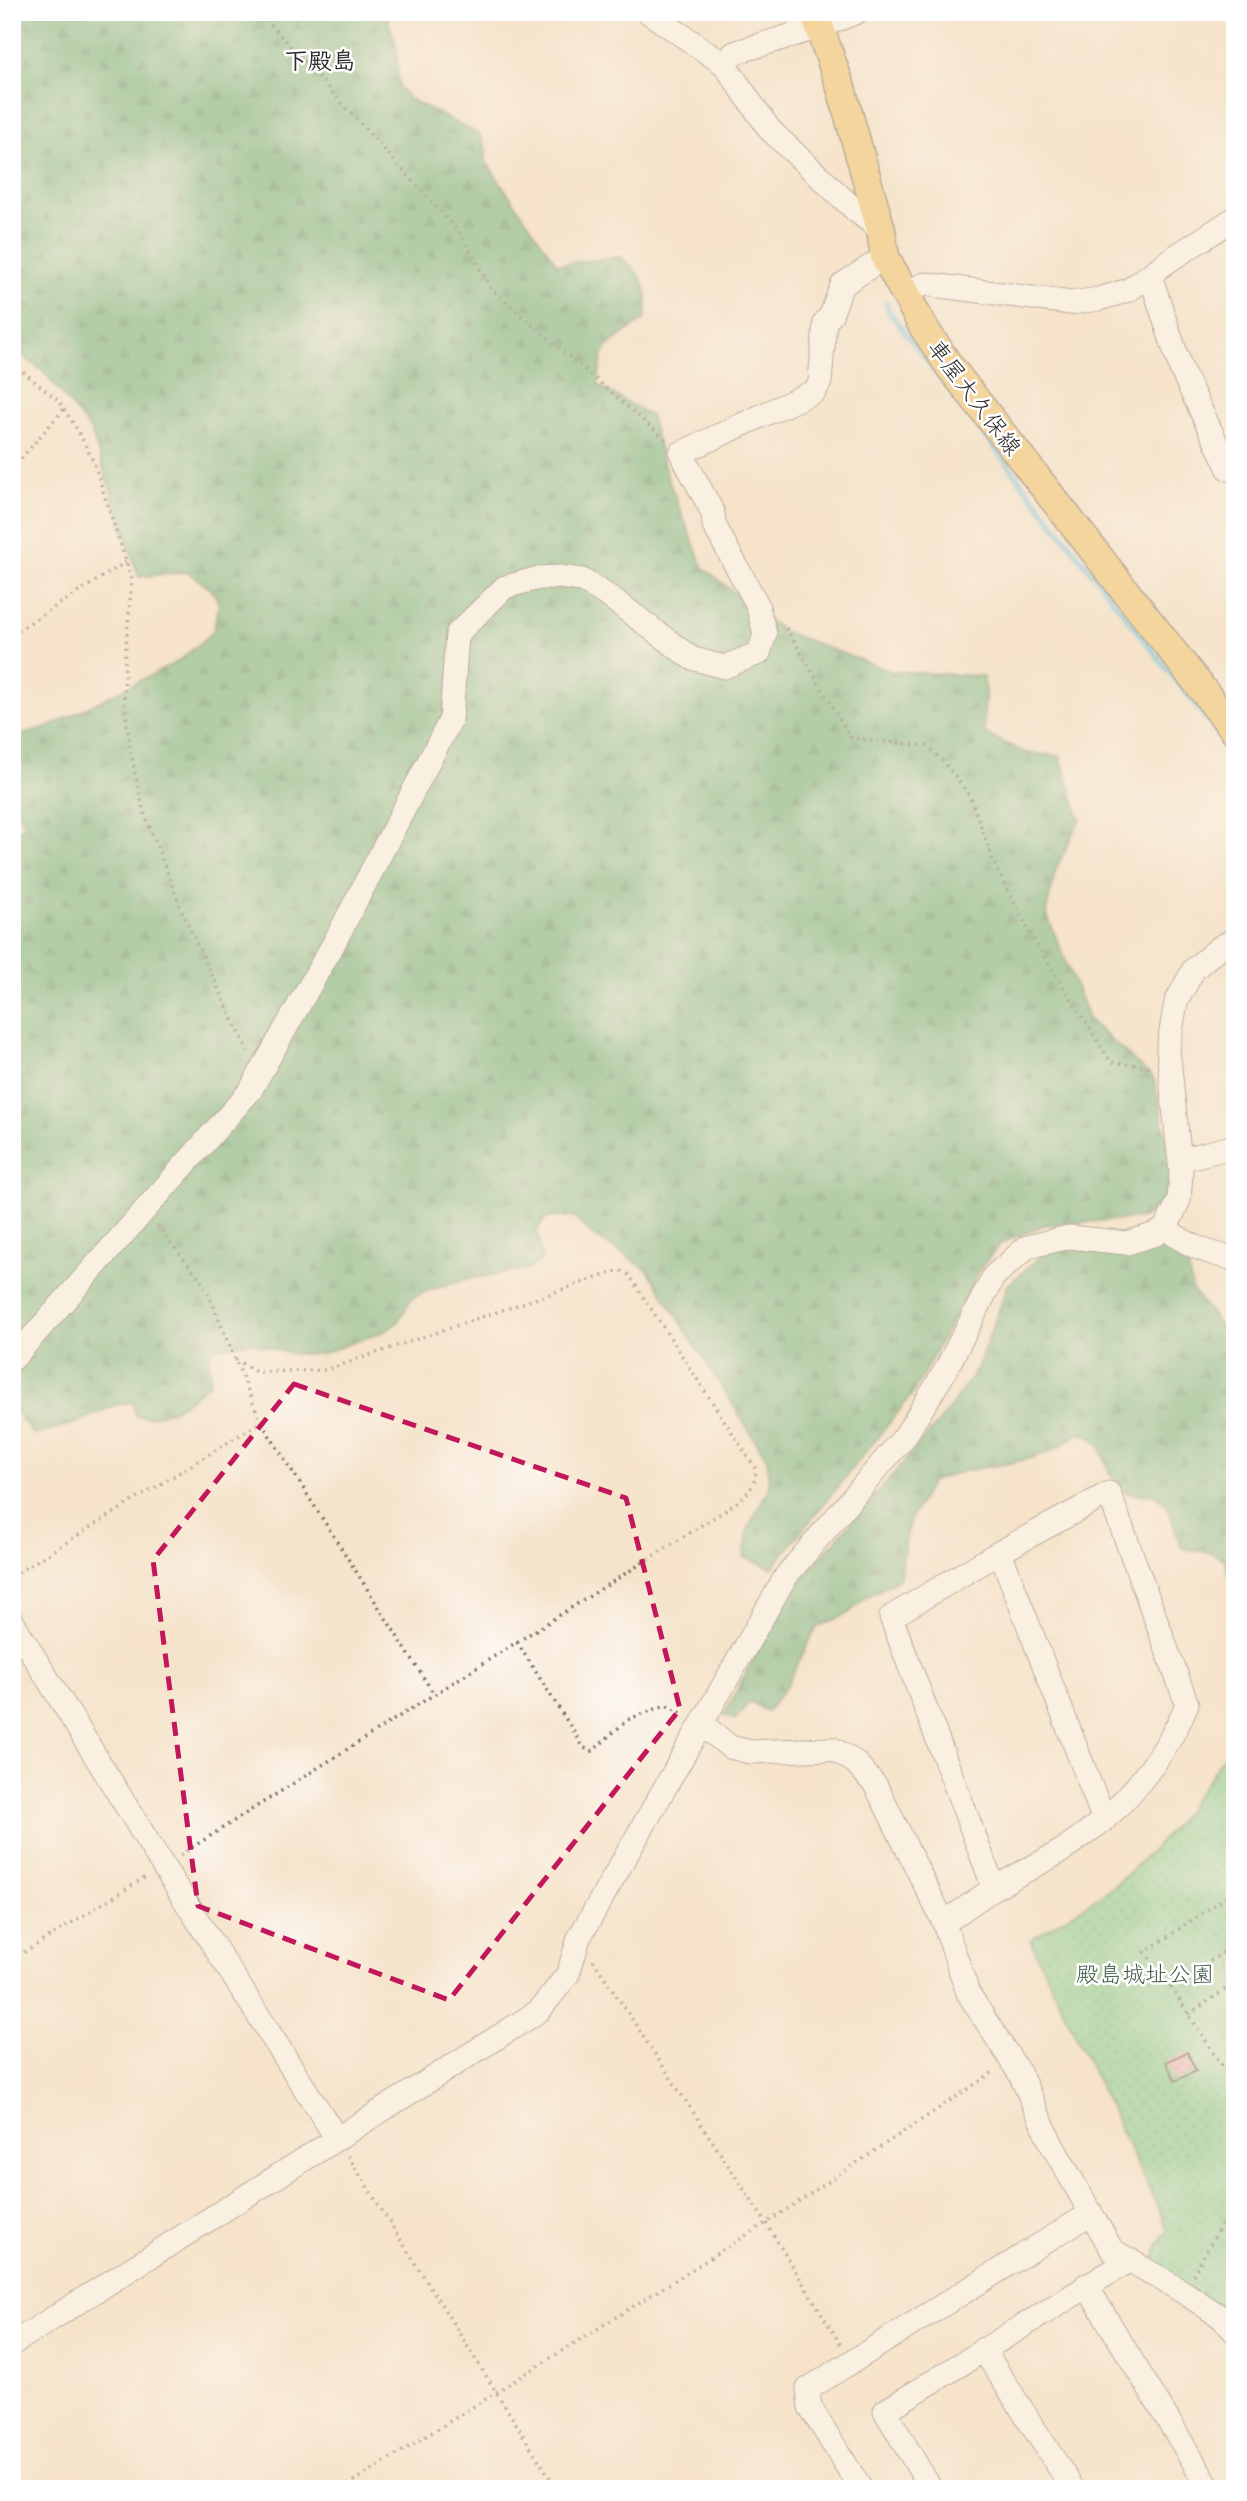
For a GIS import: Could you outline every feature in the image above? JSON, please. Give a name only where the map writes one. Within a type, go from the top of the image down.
[{"type":"main road","name":"車屋大久保線","points":[[817,20],[841,88],[883,243],[924,328],[950,367],[1235,731]]},
{"type":"street","points":[[12,1360],[250,1091],[334,943],[451,719],[457,634],[505,587],[539,578],[582,580],[611,598],[691,659],[724,667],[759,653],[765,634],[757,604],[714,525],[713,513],[681,453],[815,391],[820,382],[825,321],[831,315],[842,285],[883,243],[855,210],[770,130],[724,64],[648,12]]},
{"type":"street","points":[[724,64],[734,53],[817,20],[857,12]]},
{"type":"street","points":[[905,292],[925,284],[1071,303],[1099,299],[1129,290],[1235,218]]},
{"type":"street","points":[[1150,275],[1181,369],[1229,469],[1234,470]]},
{"type":"street","points":[[12,2344],[539,2011],[568,1974],[579,1938],[786,1576],[905,1436],[944,1373],[994,1276],[1027,1247],[1069,1237],[1127,1242],[1156,1234],[1166,1228],[1179,1200],[1180,1160],[1168,1049],[1176,1002],[1194,969],[1219,948],[1235,939]]},
{"type":"street","points":[[1180,1160],[1235,1146]]},
{"type":"street","points":[[1166,1228],[1179,1240],[1211,1254],[1235,1259]]},
{"type":"street","points":[[944,1923],[994,1888],[1060,1852],[1124,1802],[1176,1731],[1187,1704],[1109,1493],[1000,1552],[891,1617],[994,1888]]},
{"type":"street","points":[[1000,1552],[1104,1820]]},
{"type":"street","points":[[12,1621],[163,1866],[337,2139]]},
{"type":"street","points":[[702,1724],[730,1747],[750,1752],[832,1749],[855,1762],[876,1786],[944,1923],[968,1993],[1020,2074],[1052,2146],[1112,2250],[1185,2293],[1221,2317],[1235,2332]]},
{"type":"street","points":[[861,2489],[810,2407],[808,2389],[1091,2213]]},
{"type":"street","points":[[931,2489],[885,2411],[1129,2260]]},
{"type":"street","points":[[1087,2285],[1210,2489]]},
{"type":"street","points":[[984,2349],[1073,2489]]},
{"type":"path","points":[[265,12],[271,24],[461,234],[491,289],[681,453]]},
{"type":"path","points":[[12,363],[59,401],[94,463],[132,580],[124,701],[131,754],[143,809],[183,914],[260,1075]]},
{"type":"path","points":[[12,469],[64,409]]},
{"type":"path","points":[[12,634],[126,562]]},
{"type":"path","points":[[781,619],[851,738],[927,746],[944,762],[970,796],[996,868],[1035,942],[1111,1062],[1170,1070]]},
{"type":"path","points":[[144,1211],[198,1276],[209,1295],[261,1422],[434,1694]]},
{"type":"path","points":[[12,1960],[729,1508],[748,1493],[756,1482],[756,1469],[629,1275],[620,1270],[326,1370],[256,1371],[235,1359]]},
{"type":"path","points":[[12,1576],[261,1422]]},
{"type":"path","points":[[517,1642],[584,1748],[593,1751],[627,1720],[666,1705],[702,1724]]},
{"type":"path","points":[[1235,1891],[1145,1952],[1235,2086]]},
{"type":"path","points":[[1228,1896],[1235,1915]]},
{"type":"path","points":[[579,1938],[766,2223],[852,2362]]},
{"type":"path","points":[[1171,1987],[1235,1945]]},
{"type":"path","points":[[1189,2014],[1235,1983]]},
{"type":"path","points":[[342,2489],[766,2223],[990,2073],[1012,2064]]},
{"type":"path","points":[[337,2139],[557,2489]]},
{"type":"path","points":[[1185,2293],[1200,2260],[1235,2200]]},
{"type":"highlighted area","points":[[294,1384],[626,1498],[680,1709],[449,2000],[198,1906],[153,1560]]},
{"type":"green space","points":[[12,12],[385,12],[396,43],[399,87],[409,99],[480,135],[486,149],[486,162],[557,264],[620,257],[639,276],[646,292],[645,319],[610,344],[602,356],[598,385],[650,416],[669,482],[703,567],[782,631],[890,671],[983,676],[985,734],[1026,753],[1060,756],[1080,819],[1056,869],[1046,912],[1089,1020],[1154,1079],[1173,1169],[1164,1199],[1143,1218],[1044,1225],[1001,1243],[982,1266],[911,1396],[772,1568],[744,1557],[749,1527],[769,1487],[767,1459],[648,1270],[593,1235],[573,1216],[545,1218],[537,1231],[542,1260],[529,1269],[466,1279],[424,1292],[412,1298],[397,1323],[385,1331],[321,1354],[291,1354],[251,1342],[210,1349],[210,1382],[186,1402],[167,1412],[146,1417],[136,1416],[132,1402],[116,1405],[76,1423],[34,1435],[12,1407],[12,833],[25,825],[12,801],[12,737],[47,728],[179,661],[213,632],[219,603],[212,590],[188,572],[139,577],[91,431],[44,372],[12,348]]},
{"type":"green space","points":[[1164,1244],[1180,1251],[1189,1270],[1192,1290],[1235,1344],[1235,1599],[1225,1559],[1212,1553],[1182,1548],[1167,1506],[1156,1495],[1127,1493],[1109,1472],[1100,1446],[1091,1436],[1078,1433],[1043,1454],[1016,1462],[964,1471],[932,1481],[909,1522],[899,1579],[865,1598],[849,1613],[817,1627],[786,1686],[767,1712],[750,1701],[735,1720],[724,1715],[786,1597],[945,1415],[977,1369],[1008,1285],[1042,1255],[1065,1246],[1135,1251]]},
{"type":"green space","name":"殿島城址公園","points":[[1235,1738],[1235,2325],[1153,2265],[1158,2245],[1168,2229],[1030,1940],[1096,1899],[1151,1852],[1182,1816]]},
{"type":"building","points":[[1187,2052],[1196,2071],[1175,2081],[1166,2062]]},
{"type":"waterway","points":[[858,225],[872,255]]},
{"type":"waterway","points":[[886,302],[889,312],[1235,756]]},
{"type":"district","name":"下殿島","points":[[320,60]]}]
